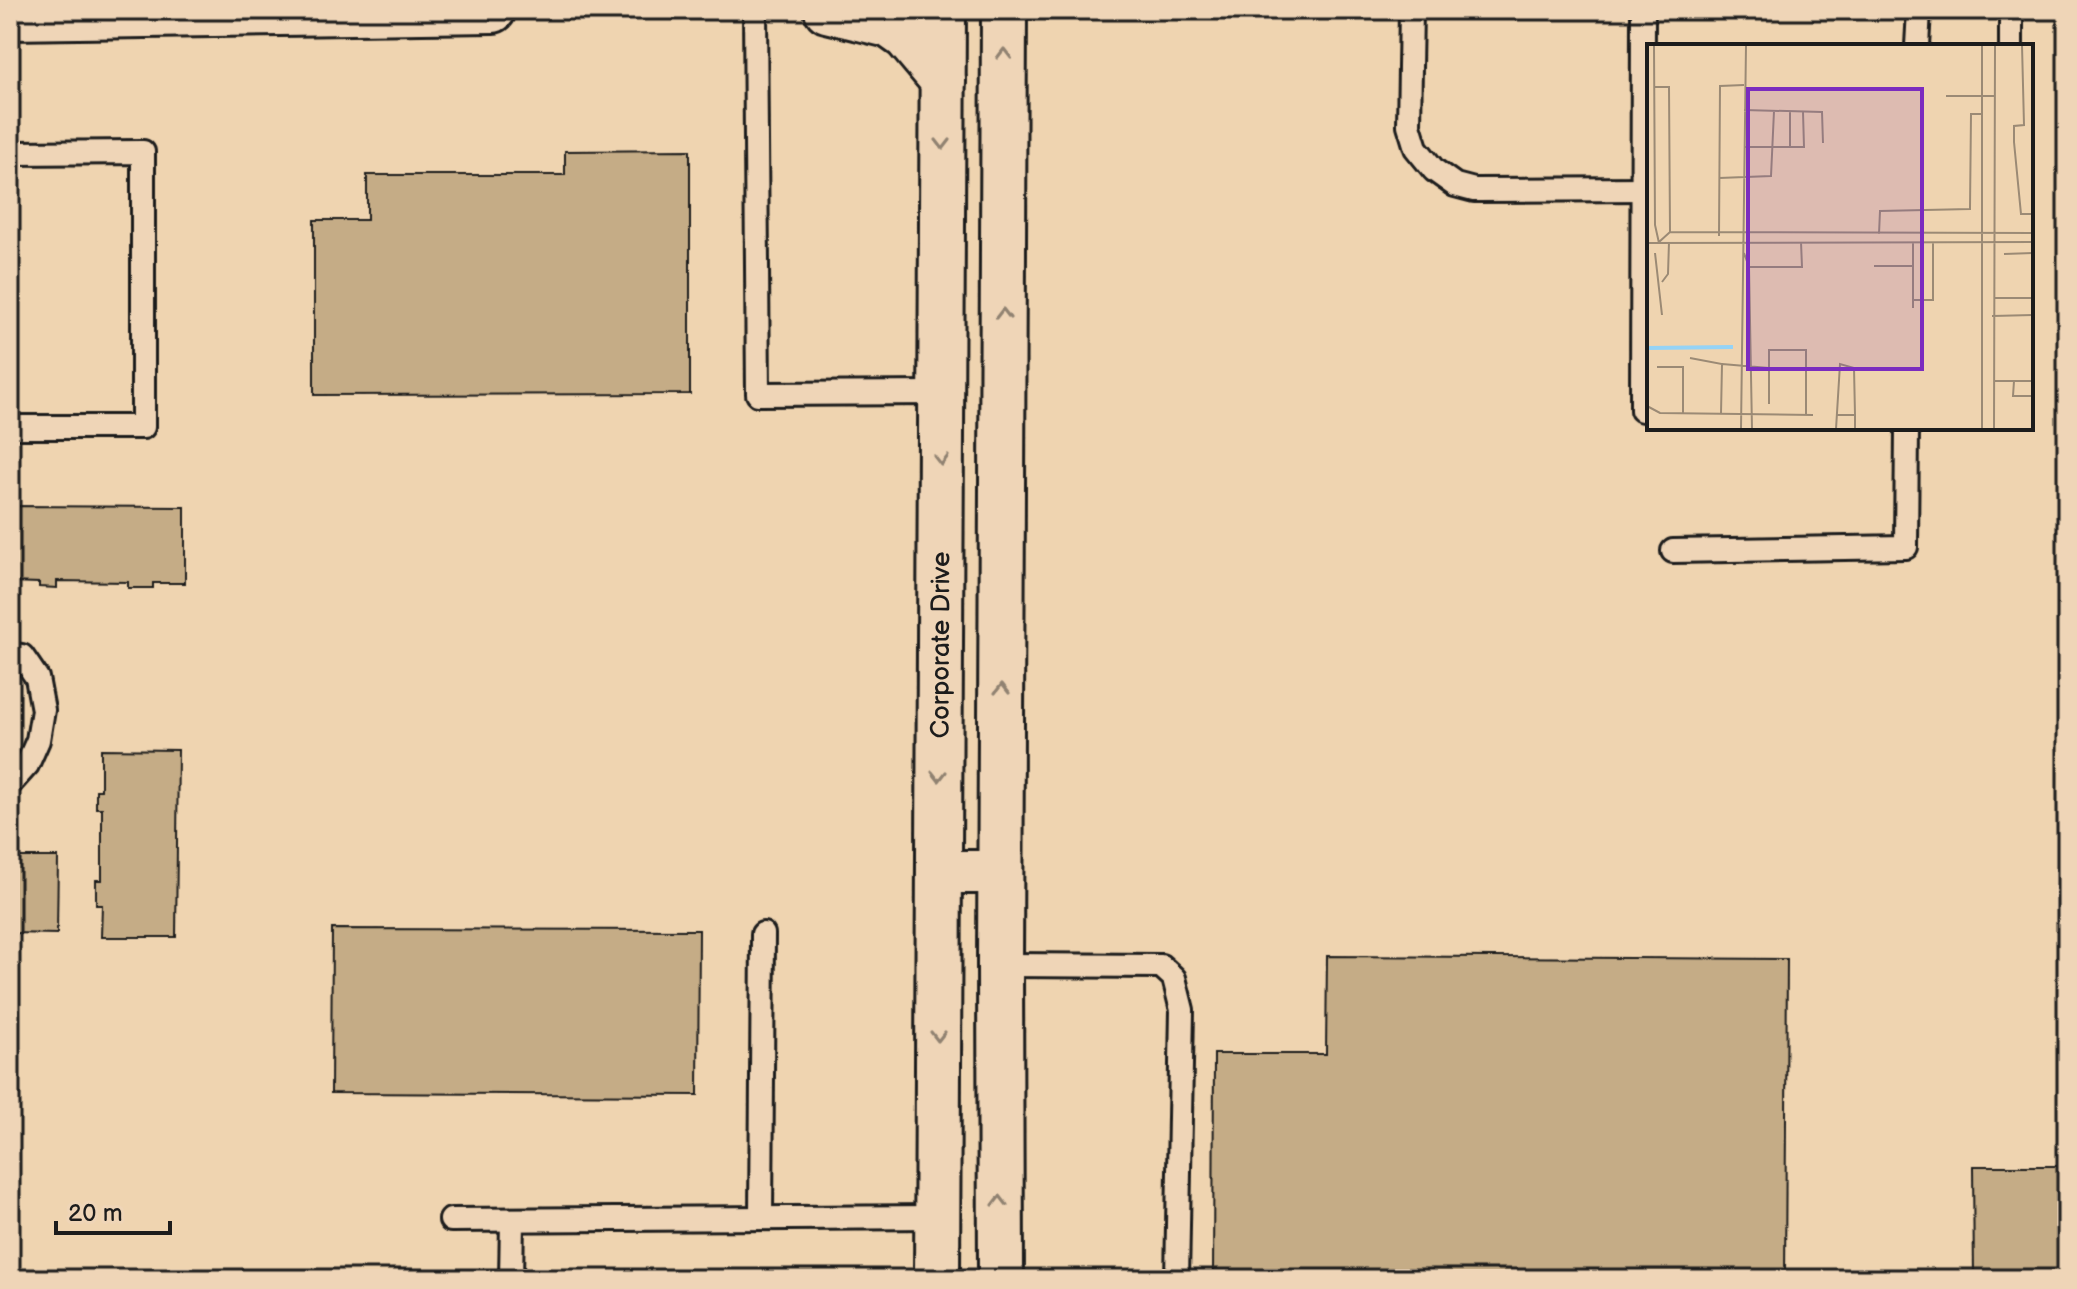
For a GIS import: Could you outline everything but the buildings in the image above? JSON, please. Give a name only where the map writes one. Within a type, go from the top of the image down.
[{"type":"street","points":[[10,17],[493,10]]},
{"type":"street","points":[[827,10],[889,25],[906,37],[943,81]]},
{"type":"street","name":"Corporate Drive","points":[[937,1279],[943,10]]},
{"type":"street","points":[[1001,1279],[1004,10]]},
{"type":"street","points":[[938,872],[1001,872]]},
{"type":"lane","points":[[755,10],[758,394],[941,393]]},
{"type":"lane","points":[[1411,10],[1409,125],[1416,148],[1434,170],[1455,185],[1474,190],[1646,189]]},
{"type":"lane","points":[[1643,10],[1646,309],[1642,410],[1647,410]]},
{"type":"lane","points":[[1917,44],[1919,10]]},
{"type":"lane","points":[[2011,10],[2011,44]]},
{"type":"lane","points":[[10,153],[143,152],[143,427],[10,427]]},
{"type":"lane","points":[[1673,551],[1906,547],[1907,430]]},
{"type":"lane","points":[[10,654],[22,656],[37,678],[43,710],[38,740],[27,765],[10,784]]},
{"type":"lane","points":[[761,1218],[763,934]]},
{"type":"lane","points":[[1000,965],[1161,966],[1174,978],[1182,1010],[1177,1279]]},
{"type":"lane","points":[[451,1220],[937,1217]]},
{"type":"lane","points":[[511,1279],[512,1220]]}]
